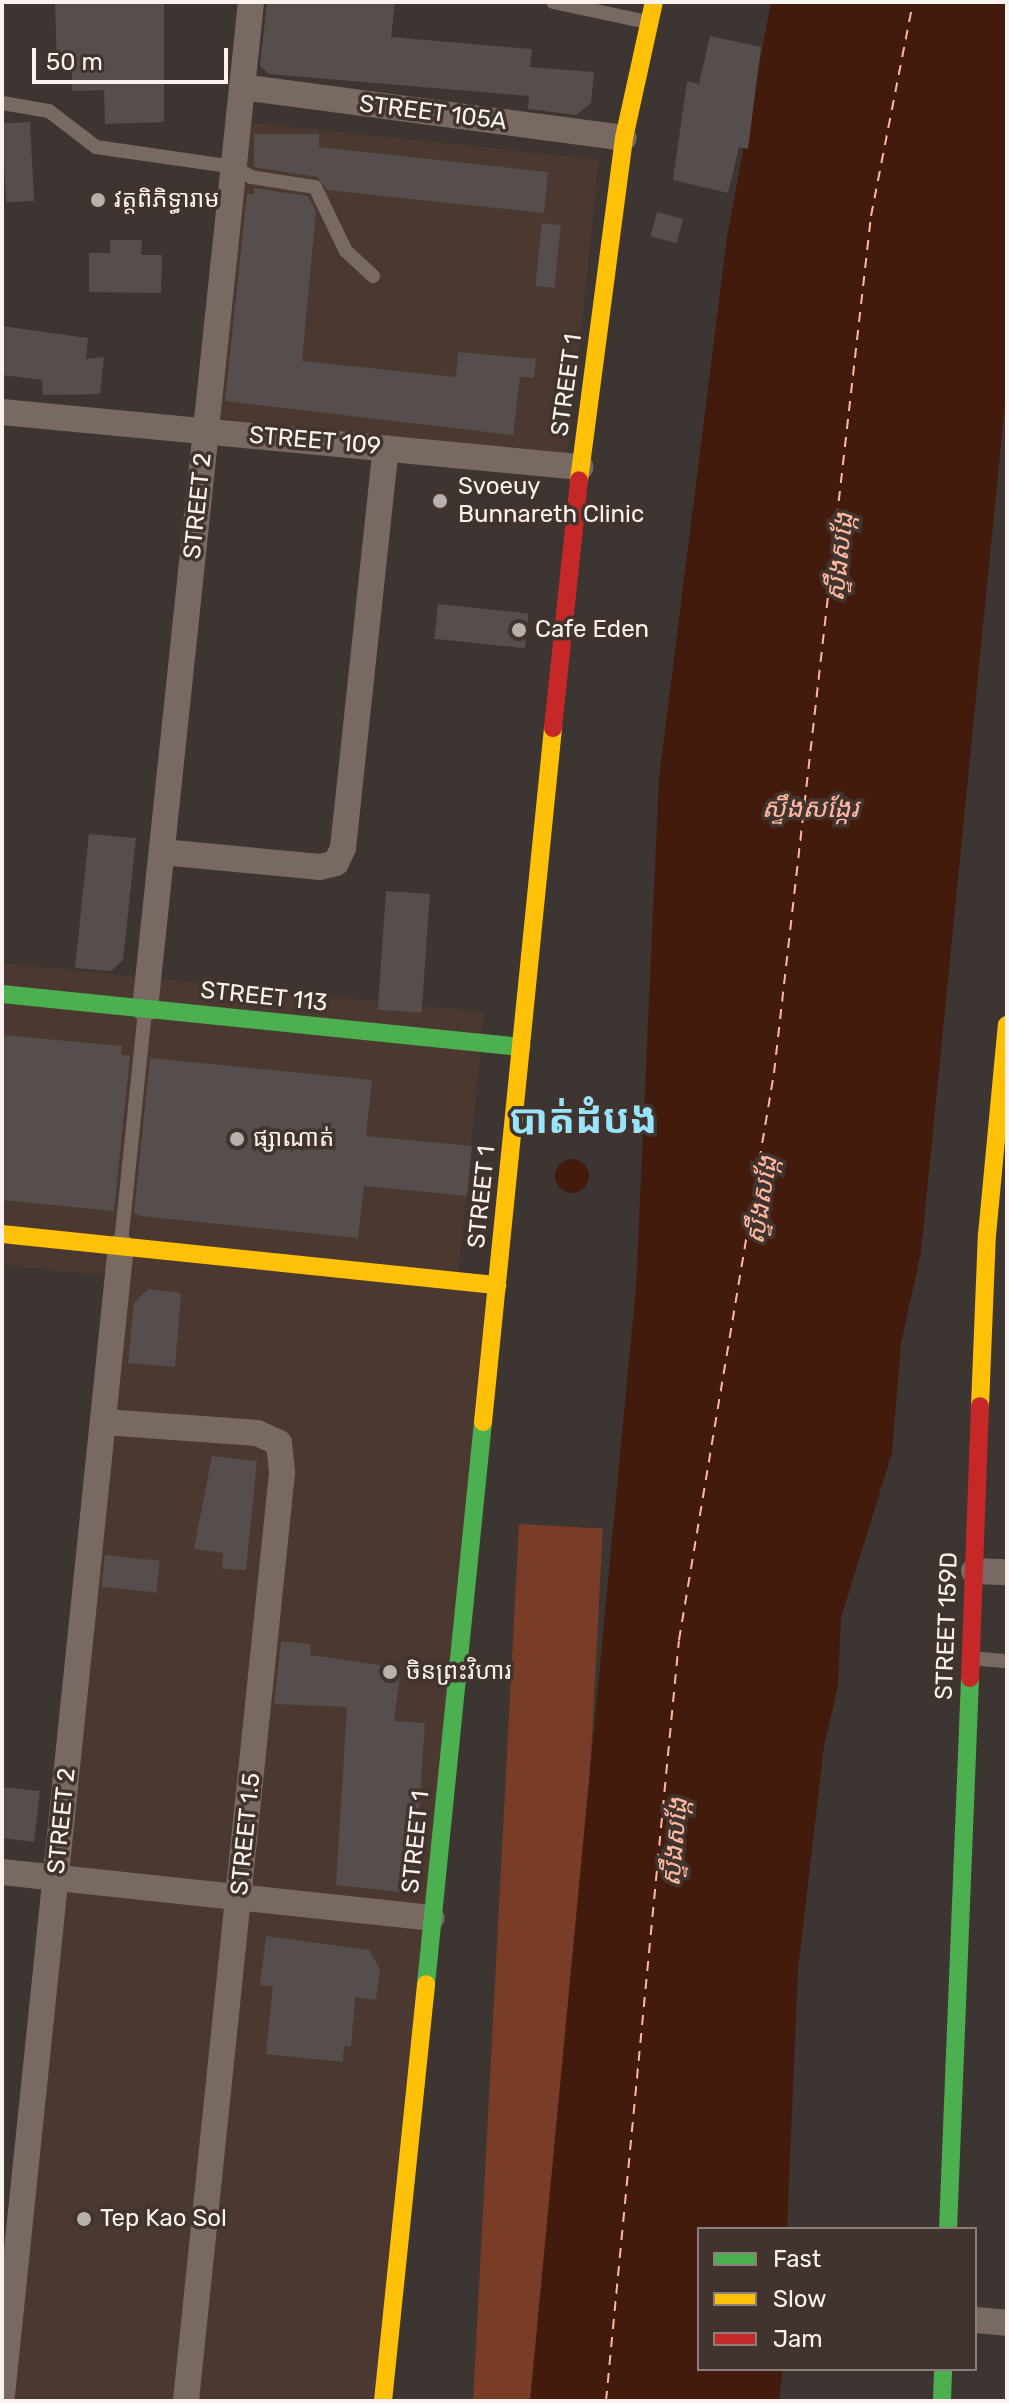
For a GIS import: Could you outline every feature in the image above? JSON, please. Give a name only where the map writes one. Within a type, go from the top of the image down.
[{"type":"street","name":"STREET 2","points":[[145,1009],[251,2]]},
{"type":"street","name":"STREET 1","points":[[383,2401],[580,467],[624,138],[654,2]]},
{"type":"street","name":"STREET 105A","points":[[242,87],[624,138]]},
{"type":"street","name":"STREET 109","points":[[2,412],[580,467]]},
{"type":"street","points":[[162,852],[320,867],[336,863],[343,848],[386,448]]},
{"type":"street","name":"STREET 113","points":[[2,994],[521,1047]]},
{"type":"street","name":"STREET 159D","points":[[948,2227],[974,1571],[997,1236],[1007,1025]]},
{"type":"street","points":[[2,1234],[497,1285]]},
{"type":"street","name":"STREET 2","points":[[2,2395],[121,1246]]},
{"type":"street","name":"STREET 1.5","points":[[104,1422],[257,1433],[279,1443],[282,1473],[186,2401]]},
{"type":"street","points":[[974,1571],[1007,1572]]},
{"type":"street","points":[[2,1872],[432,1918]]},
{"type":"street","points":[[977,2320],[1007,2323]]},
{"type":"street","points":[[942,2401],[943,2371]]},
{"type":"lane","points":[[553,2],[649,23]]},
{"type":"lane","points":[[2,103],[26,102],[49,111],[96,147],[234,167],[251,177],[315,187],[346,251],[373,276]]},
{"type":"lane","points":[[121,1246],[145,1009]]},
{"type":"lane","points":[[970,1658],[1007,1661]]},
{"type":"shaded area","points":[[245,122],[599,159],[568,456],[214,418]]},
{"type":"shaded area","points":[[2,963],[484,1012],[458,1280],[497,1285],[383,2401],[2,2401],[117,1277],[2,1265]]},
{"type":"shaded area","points":[[519,1524],[603,1528],[557,2401],[473,2401]]},
{"type":"water","name":"ស្ទឹងសង្កែរ","points":[[771,2],[1007,2],[1007,384],[921,1252],[901,1343],[892,1453],[841,1618],[838,1686],[824,1746],[798,1970],[787,2227],[697,2227],[697,2371],[783,2371],[779,2401],[530,2401],[636,1287],[659,778],[727,237]]},
{"type":"water","points":[[572,1159],[584,1164],[589,1176],[584,1188],[572,1193],[560,1188],[555,1176],[560,1164]]},
{"type":"building","points":[[55,2],[164,2],[164,122],[105,124],[104,90],[72,91],[72,70],[57,70]]},
{"type":"building","points":[[267,2],[395,2],[391,37],[532,49],[530,67],[594,72],[591,103],[576,115],[528,109],[529,96],[269,74],[260,66]]},
{"type":"building","points":[[710,36],[761,47],[748,149],[739,147],[728,193],[673,180],[687,81],[699,84]]},
{"type":"building","points":[[30,122],[34,201],[6,202],[2,123]]},
{"type":"building","points":[[254,134],[319,134],[319,147],[548,172],[544,213],[327,190],[317,177],[254,167]]},
{"type":"building","points":[[254,188],[308,196],[316,211],[302,361],[456,377],[458,352],[536,359],[534,378],[520,377],[513,435],[225,401],[247,194],[254,194]]},
{"type":"building","points":[[657,212],[683,219],[677,243],[651,236]]},
{"type":"building","points":[[542,223],[561,225],[554,288],[535,286]]},
{"type":"building","points":[[110,240],[142,240],[141,255],[162,255],[161,293],[89,292],[89,253],[110,253]]},
{"type":"building","points":[[2,326],[88,338],[86,359],[104,357],[100,394],[43,395],[42,380],[2,375]]},
{"type":"building","points":[[438,604],[529,614],[525,648],[434,639]]},
{"type":"building","points":[[89,834],[136,838],[123,960],[111,971],[75,968]]},
{"type":"building","points":[[386,891],[430,894],[422,1013],[378,1010]]},
{"type":"building","points":[[2,1035],[122,1046],[121,1055],[130,1056],[114,1211],[2,1200]]},
{"type":"building","points":[[150,1058],[372,1080],[366,1136],[472,1146],[467,1196],[364,1186],[358,1238],[134,1213]]},
{"type":"building","points":[[148,1289],[181,1293],[175,1367],[128,1363],[134,1303]]},
{"type":"building","points":[[212,1456],[257,1461],[246,1570],[222,1569],[223,1553],[194,1549]]},
{"type":"building","points":[[105,1555],[160,1561],[156,1593],[102,1587]]},
{"type":"building","points":[[281,1641],[311,1644],[310,1655],[401,1668],[394,1721],[425,1723],[415,1868],[399,1892],[336,1885],[347,1707],[274,1704]]},
{"type":"building","points":[[2,1787],[40,1791],[34,1842],[2,1838]]},
{"type":"building","points":[[266,1936],[369,1950],[380,1969],[376,2000],[355,1997],[351,2047],[344,2046],[343,2062],[266,2054],[273,1987],[260,1985]]},
{"type":"ferry route","points":[[606,2401],[679,1640],[774,1073],[871,216],[913,2]]},
{"type":"traffic: fast","points":[[2,994],[521,1047]]},
{"type":"traffic: fast","points":[[426,1984],[483,1422]]},
{"type":"traffic: fast","points":[[948,2227],[970,1678]]},
{"type":"traffic: fast","points":[[942,2401],[943,2371]]},
{"type":"traffic: slow","points":[[579,480],[624,138],[654,2]]},
{"type":"traffic: slow","points":[[483,1422],[553,728]]},
{"type":"traffic: slow","points":[[980,1406],[987,1235],[1007,1025]]},
{"type":"traffic: slow","points":[[2,1234],[497,1285]]},
{"type":"traffic: slow","points":[[383,2401],[426,1984]]},
{"type":"traffic: jam","points":[[553,728],[579,480]]},
{"type":"traffic: jam","points":[[970,1678],[980,1406]]},
{"type":"place","name":"វត្តពិភិទ្ធារាម","points":[[98,200]]},
{"type":"place","name":"Svoeuy Bunnareth Clinic","points":[[440,501]]},
{"type":"place","name":"Cafe Eden","points":[[519,630]]},
{"type":"place","name":"ផ្សាណាត់","points":[[237,1139]]},
{"type":"place","name":"ចិនព្រះវិហារ","points":[[390,1672]]},
{"type":"place","name":"Tep Kao Sol","points":[[84,2219]]},
{"type":"district","name":"បាត់ដំបង","points":[[583,1120]]},
{"type":"water label","name":"ស្ទឹងសង្កែ","points":[[840,557]]},
{"type":"water label","name":"ស្ទឹងសង្កែ","points":[[762,1200]]},
{"type":"water label","name":"ស្ទឹងសង្កែ","points":[[675,1842]]}]
